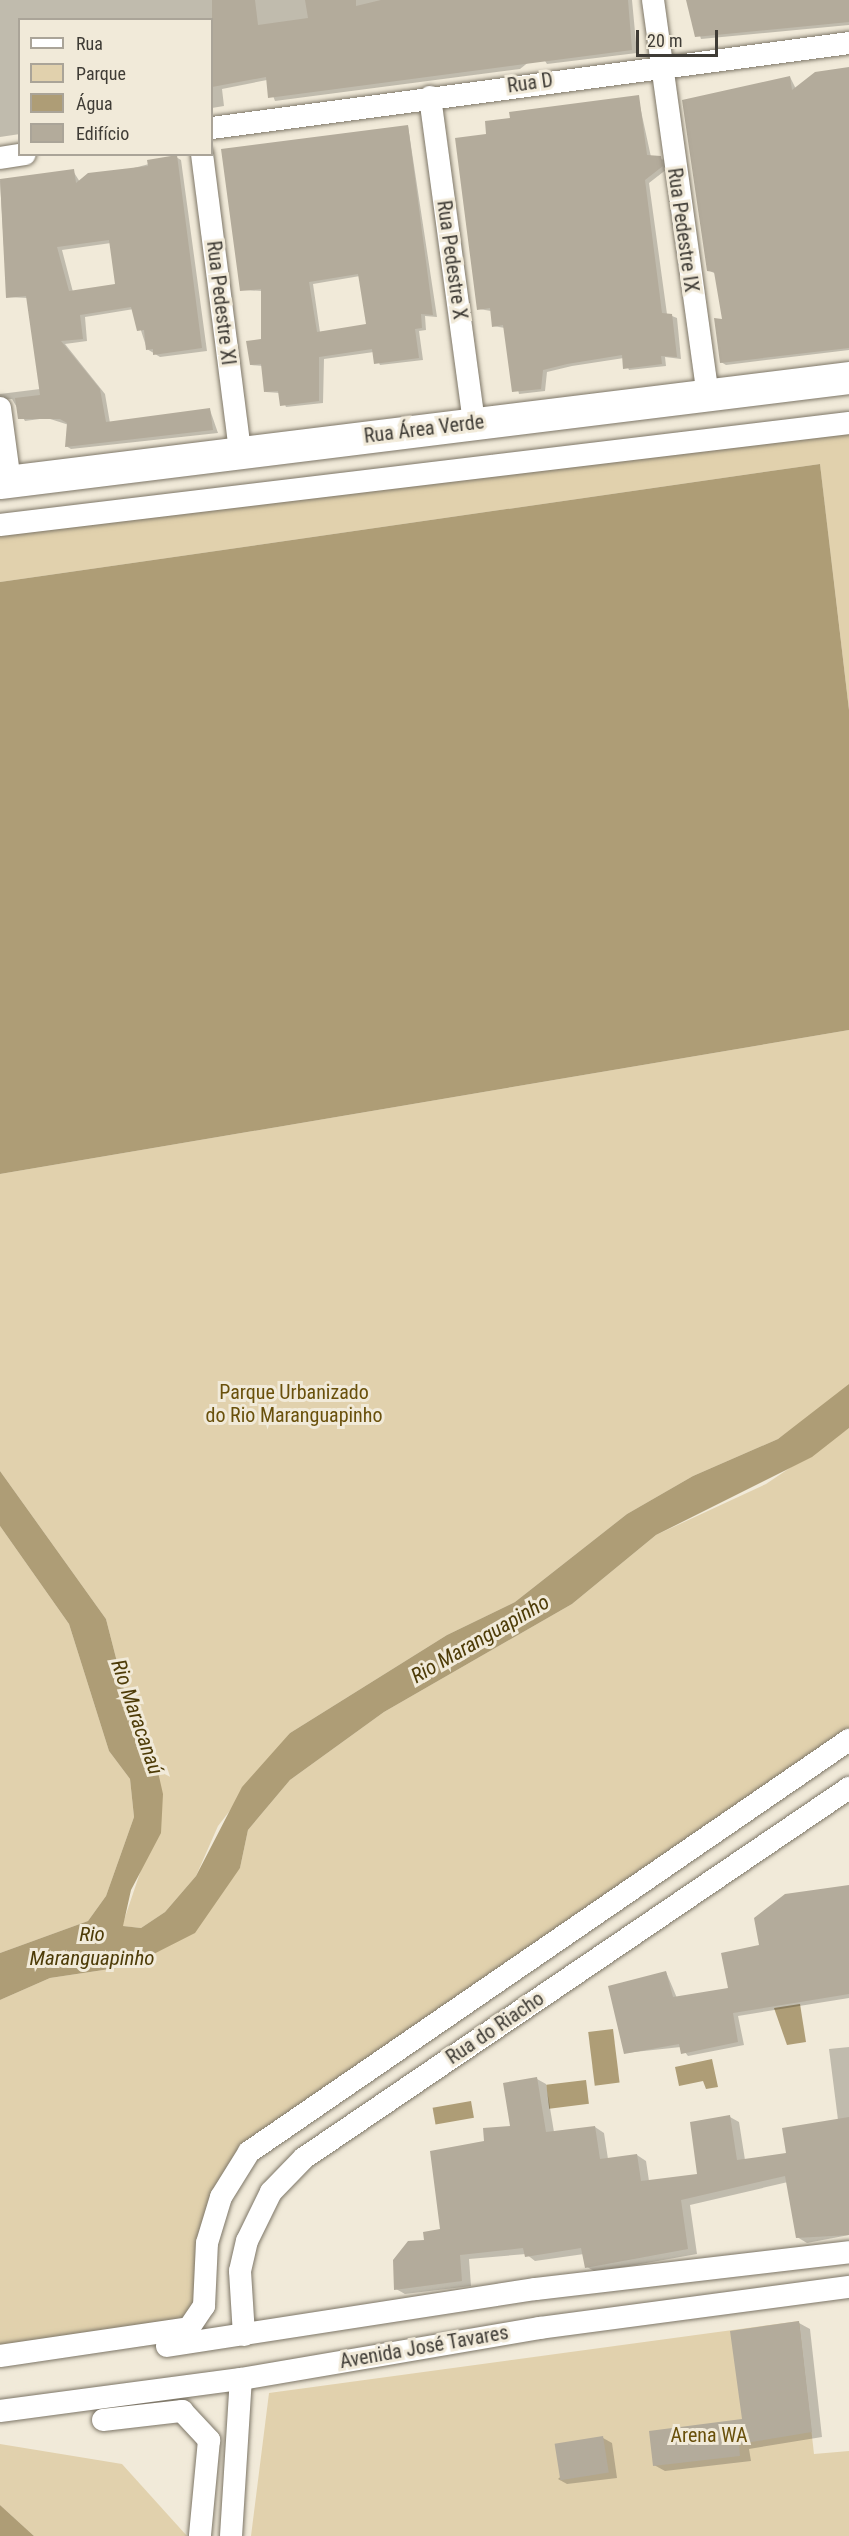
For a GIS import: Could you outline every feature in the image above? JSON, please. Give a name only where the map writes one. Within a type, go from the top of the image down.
[{"type":"main road","name":"Rua Área Verde","points":[[5,482],[474,422],[849,378]]},
{"type":"street","name":"Rua Pedestre IX","points":[[654,0],[660,64],[708,395]]},
{"type":"street","name":"Rua D","points":[[213,128],[660,64],[849,43]]},
{"type":"street","name":"Rua Pedestre X","points":[[430,97],[474,422]]},
{"type":"street","points":[[0,158],[18,155]]},
{"type":"street","name":"Rua Pedestre XI","points":[[202,156],[240,452]]},
{"type":"street","points":[[0,408],[5,482]]},
{"type":"street","points":[[0,525],[849,423]]},
{"type":"street","points":[[15,2358],[189,2328],[204,2306],[207,2243],[221,2197],[249,2152],[849,1740]]},
{"type":"street","name":"Rua do Riacho","points":[[244,2335],[240,2271],[247,2241],[271,2192],[304,2158],[849,1788]]},
{"type":"street","name":"Avenida José Tavares","points":[[0,2369],[15,2358],[244,2335],[536,2289],[849,2252]]},
{"type":"street","name":"Avenida José Tavares","points":[[0,2411],[241,2379],[540,2328],[849,2287]]},
{"type":"street","points":[[536,2289],[540,2328]]},
{"type":"street","points":[[231,2536],[241,2379]]},
{"type":"street","points":[[103,2420],[182,2411],[209,2440],[200,2536]]},
{"type":"green space","points":[[849,423],[849,710],[820,464],[0,582],[0,525]]},
{"type":"green space","name":"Parque Urbanizado do Rio Maranguapinho","points":[[849,1030],[849,1384],[845,1390],[778,1439],[693,1476],[627,1514],[515,1602],[447,1635],[290,1733],[218,1826],[196,1876],[165,1912],[141,1928],[122,1926],[144,1861],[156,1763],[136,1736],[106,1619],[0,1471],[0,1174]]},
{"type":"green space","points":[[849,1428],[849,1740],[232,2176],[198,2319],[0,2356],[0,2000],[50,1978],[130,1966],[240,1868],[248,1830],[290,1780],[384,1712],[572,1604],[656,1535],[766,1484]]},
{"type":"green space","points":[[0,1526],[69,1624],[109,1751],[130,1779],[134,1817],[106,1896],[88,1921],[0,1953]]},
{"type":"green space","name":"Arena WA","points":[[799,2321],[814,2454],[849,2451],[849,2536],[251,2536],[269,2393]]},
{"type":"green space","points":[[0,2444],[122,2464],[187,2536],[34,2536],[0,2505]]},
{"type":"water","points":[[820,464],[849,710],[849,1030],[0,1174],[0,582]]},
{"type":"water","name":"Rio Maranguapinho","points":[[849,1384],[849,1428],[812,1457],[656,1535],[572,1604],[384,1712],[290,1780],[248,1830],[240,1868],[195,1933],[130,1966],[50,1978],[0,2000],[0,1953],[88,1921],[106,1896],[134,1817],[130,1779],[109,1751],[69,1624],[0,1526],[0,1471],[106,1619],[136,1736],[156,1763],[163,1794],[161,1833],[131,1890],[123,1926],[141,1928],[165,1912],[196,1876],[242,1787],[290,1733],[447,1635],[515,1602],[627,1514],[693,1476],[778,1439]]},
{"type":"water","points":[[800,2004],[806,2042],[787,2045],[774,2008]]},
{"type":"water","points":[[613,2029],[620,2083],[595,2086],[588,2032]]},
{"type":"water","points":[[712,2059],[718,2087],[706,2089],[703,2081],[679,2086],[675,2067]]},
{"type":"water","points":[[586,2080],[589,2104],[549,2109],[546,2085]]},
{"type":"water","points":[[471,2101],[474,2118],[436,2125],[433,2108]]},
{"type":"water","points":[[0,2505],[34,2536],[0,2536]]},
{"type":"building","points":[[212,0],[255,0],[258,25],[308,18],[305,0],[356,0],[356,6],[381,0],[628,0],[632,50],[268,98],[266,77],[213,87]]},
{"type":"building","points":[[686,0],[849,0],[849,22],[695,37]]},
{"type":"building","points":[[849,67],[849,348],[720,363],[714,318],[722,319],[714,272],[707,271],[682,100],[790,76],[792,90],[815,72]]},
{"type":"building","points":[[639,95],[647,155],[661,156],[663,166],[645,180],[662,313],[672,314],[677,357],[661,356],[662,364],[623,369],[622,355],[567,364],[543,370],[541,389],[512,392],[503,325],[492,327],[490,308],[477,310],[455,138],[486,134],[485,121],[510,118],[509,112]]},
{"type":"building","points":[[408,125],[433,315],[421,314],[422,328],[415,329],[419,358],[374,364],[372,349],[319,357],[319,401],[280,406],[278,391],[264,392],[261,364],[250,365],[246,341],[261,339],[261,289],[240,291],[221,149]],"holes":[[[358,274],[366,324],[317,332],[309,282]]]},
{"type":"building","points":[[177,156],[202,348],[153,355],[153,349],[146,350],[144,330],[137,331],[131,307],[80,315],[83,339],[61,341],[100,389],[106,422],[210,408],[213,430],[65,447],[67,423],[60,419],[18,419],[15,398],[40,395],[26,296],[6,298],[0,179],[74,169],[76,183],[88,173],[148,166],[147,160]],"holes":[[[109,240],[115,284],[69,291],[57,247]]]},
{"type":"building","points":[[849,1885],[849,1994],[733,2013],[738,2042],[681,2054],[679,2044],[624,2054],[608,1986],[666,1971],[673,1997],[728,1988],[721,1953],[759,1945],[754,1918],[785,1894]]},
{"type":"building","points":[[537,2077],[546,2132],[595,2126],[600,2159],[637,2154],[641,2181],[697,2174],[690,2122],[730,2115],[737,2160],[786,2153],[782,2128],[849,2117],[849,2235],[796,2238],[785,2176],[681,2200],[688,2249],[585,2268],[581,2248],[525,2257],[523,2248],[460,2255],[462,2281],[394,2290],[393,2260],[408,2241],[424,2240],[423,2232],[440,2229],[430,2151],[484,2141],[483,2128],[510,2126],[503,2083]]},
{"type":"building","points":[[799,2321],[812,2432],[739,2444],[740,2456],[653,2466],[649,2431],[742,2419],[730,2331]]},
{"type":"building","points":[[603,2436],[609,2473],[560,2480],[555,2444]]},
{"type":"water label","name":"Rio Maracanaú","points":[[137,1717]]}]
